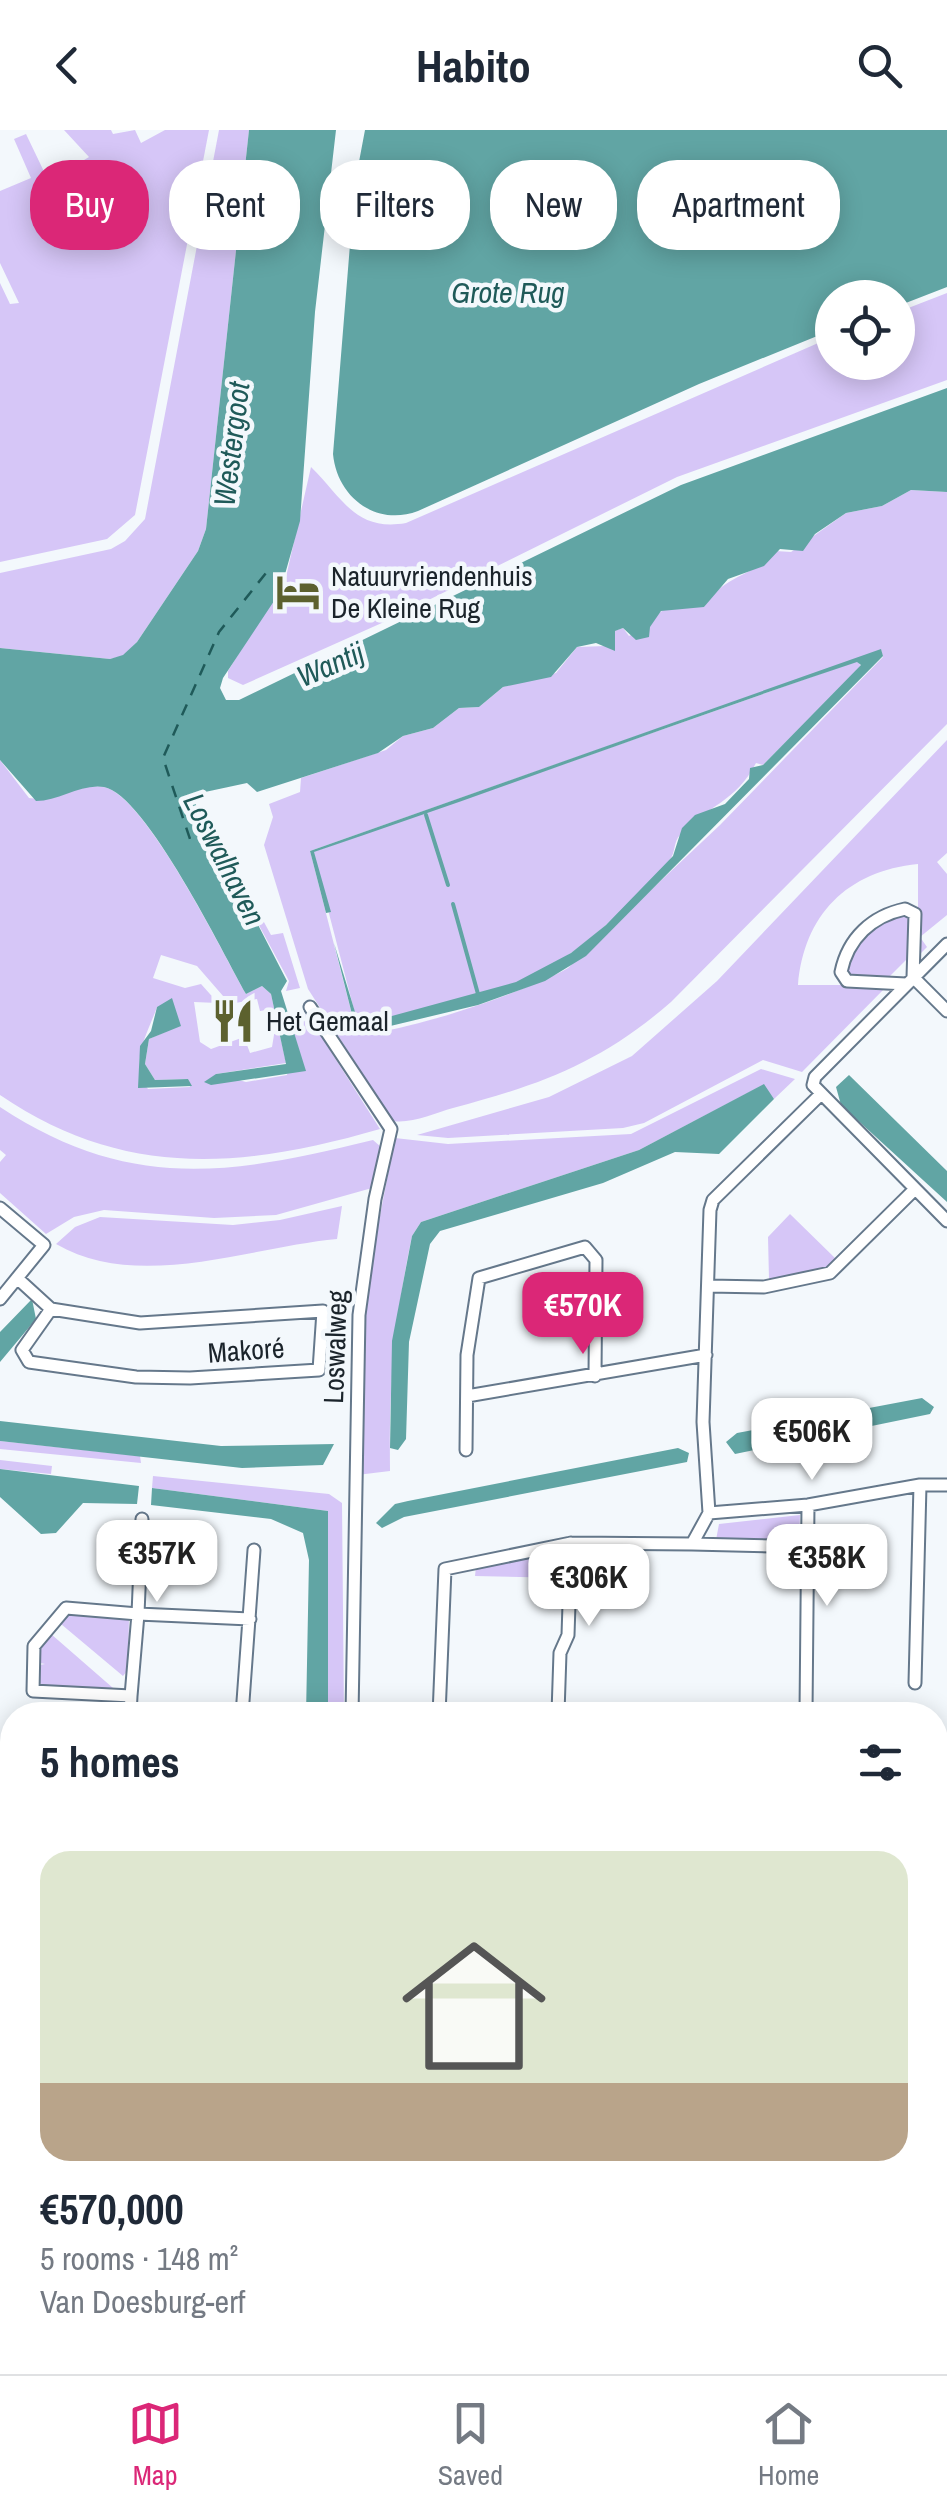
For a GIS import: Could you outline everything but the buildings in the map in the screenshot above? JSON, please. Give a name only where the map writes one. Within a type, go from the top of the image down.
[{"type":"street","points":[[910,981],[915,914],[905,909],[876,918],[844,956],[844,978],[910,981],[947,1012]]},
{"type":"street","points":[[692,1544],[708,1512],[704,1422],[713,1200],[947,944]]},
{"type":"street","name":"Loswalweg","points":[[310,1007],[391,1129],[374,1199],[359,1315],[352,1702]]},
{"type":"street","points":[[816,1090],[947,1221]]},
{"type":"street","points":[[708,1286],[764,1287],[830,1273],[914,1190]]},
{"type":"street","points":[[0,1208],[44,1245],[0,1299]]},
{"type":"street","points":[[466,1450],[467,1355],[479,1278],[585,1247],[596,1260],[595,1376]]},
{"type":"street","points":[[17,1278],[51,1310]]},
{"type":"street","name":"Makoré","points":[[51,1310],[140,1324],[323,1311],[318,1370],[190,1378],[29,1362],[22,1350],[51,1310]]},
{"type":"street","points":[[467,1396],[706,1355]]},
{"type":"street","points":[[708,1512],[808,1505],[920,1485],[947,1486]]},
{"type":"street","points":[[915,1683],[920,1485]]},
{"type":"street","points":[[806,1702],[808,1505]]},
{"type":"street","points":[[131,1702],[142,1519]]},
{"type":"street","points":[[439,1702],[444,1569],[571,1542],[808,1547]]},
{"type":"street","points":[[558,1702],[560,1654],[568,1636],[571,1542]]},
{"type":"street","points":[[243,1702],[254,1550]]},
{"type":"street","points":[[131,1696],[33,1691],[34,1646],[66,1608],[250,1619]]},
{"type":"shaded area","points":[[64,130],[111,130],[113,134],[135,130],[141,143],[165,130],[209,130],[203,160],[169,160],[169,250],[186,250],[135,515],[107,539],[0,562],[0,283],[10,304],[19,303],[0,263],[0,191],[30,178],[30,250],[149,250],[149,160],[84,160],[89,157]]},
{"type":"shaded area","points":[[219,130],[249,130],[246,160],[213,160]]},
{"type":"shaded area","points":[[26,134],[38,160],[30,160],[30,176],[14,139]]},
{"type":"shaded area","points":[[196,250],[236,250],[206,529],[198,551],[137,642],[123,656],[110,659],[0,648],[0,573],[111,549],[125,541],[145,519]]},
{"type":"shaded area","points":[[947,293],[947,380],[677,477],[384,622],[243,685],[228,678],[228,671],[286,577],[311,467],[362,517],[374,522],[406,523],[815,344],[815,380],[915,380],[915,305]]},
{"type":"shaded area","points":[[911,490],[947,492],[947,724],[671,1002],[620,1041],[568,1069],[514,1090],[423,1118],[393,1121],[308,989],[264,845],[273,817],[269,804],[300,792],[301,778],[386,750],[403,736],[433,728],[459,708],[479,707],[503,687],[556,673],[577,647],[606,646],[614,631],[623,628],[629,636],[666,609],[704,607],[721,587],[760,566],[776,551],[791,552],[846,513],[882,506]],"holes":[[[881,650],[883,657],[720,825],[568,968],[464,1010],[403,1027],[357,1034],[310,851]]]},
{"type":"shaded area","points":[[857,661],[861,666],[763,765],[756,763],[731,795],[680,835],[669,861],[582,945],[549,967],[504,987],[358,1025],[313,852]]},
{"type":"shaded area","points":[[947,740],[947,853],[937,862],[947,874],[947,915],[920,937],[927,947],[918,956],[918,864],[870,876],[834,901],[809,938],[798,985],[888,985],[802,1072],[763,1060],[644,1123],[623,1128],[448,1138],[417,1135],[549,1097],[632,1056],[717,981]]},
{"type":"shaded area","points":[[0,760],[29,798],[49,798],[95,786],[121,797],[141,818],[182,879],[246,994],[262,986],[271,994],[286,1063],[216,1074],[246,1082],[287,1075],[296,1027],[290,1019],[307,1014],[380,1129],[280,1152],[184,1158],[138,1153],[92,1141],[46,1122],[0,1095]],"holes":[[[161,955],[197,966],[230,1004],[257,999],[260,1011],[272,1009],[276,1023],[272,1047],[250,1053],[244,1037],[211,1049],[200,1042],[194,1002],[218,1003],[201,984],[185,988],[153,978]],[[157,1007],[165,1032],[149,1039],[145,1064],[155,1080],[188,1079],[190,1087],[148,1089],[142,1079],[142,1048]]]},
{"type":"shaded area","points":[[208,819],[271,935],[283,933],[300,988],[286,991],[289,981],[203,821]]},
{"type":"shaded area","points":[[906,914],[911,917],[912,954],[889,977],[850,977],[852,955],[865,936]]},
{"type":"shaded area","points":[[761,1069],[795,1079],[774,1099],[763,1085],[639,1150],[421,1222],[412,1236],[397,1325],[390,1471],[357,1475],[366,1288],[395,1138],[448,1144],[631,1134]]},
{"type":"shaded area","points":[[0,1107],[47,1134],[93,1153],[137,1164],[227,1167],[273,1162],[373,1140],[381,1147],[372,1188],[276,1215],[214,1218],[104,1210],[74,1217],[46,1234],[0,1193],[0,1162],[6,1155],[0,1150]]},
{"type":"shaded area","points":[[342,1206],[337,1239],[195,1262],[122,1265],[88,1258],[56,1244],[75,1227],[100,1217],[233,1225],[280,1220]]},
{"type":"shaded area","points":[[790,1214],[836,1259],[825,1268],[769,1279],[768,1237]]},
{"type":"shaded area","points":[[0,1441],[140,1456],[141,1463],[0,1449]]},
{"type":"shaded area","points":[[0,1460],[52,1466],[51,1474],[0,1469]]},
{"type":"shaded area","points":[[153,1476],[329,1494],[342,1503],[344,1702],[328,1702],[328,1511],[152,1488]]},
{"type":"shaded area","points":[[800,1515],[799,1542],[716,1540],[719,1524]]},
{"type":"shaded area","points":[[563,1550],[566,1578],[475,1576],[476,1567]]},
{"type":"shaded area","points":[[69,1614],[129,1617],[128,1670],[123,1676],[61,1624]]},
{"type":"shaded area","points":[[51,1634],[113,1688],[110,1692],[44,1687],[38,1681],[40,1665],[45,1664],[40,1663],[41,1649]]},
{"type":"water","points":[[249,130],[336,130],[333,160],[320,160],[322,250],[300,521],[280,592],[223,678],[220,688],[226,700],[239,700],[681,485],[947,388],[947,492],[911,490],[882,506],[846,513],[815,534],[803,551],[780,549],[764,566],[728,579],[704,607],[661,611],[650,627],[649,637],[636,640],[623,628],[615,631],[615,651],[596,643],[577,647],[551,677],[503,687],[479,707],[459,708],[433,728],[403,736],[378,753],[257,792],[247,783],[191,795],[287,981],[281,991],[306,1071],[211,1085],[204,1082],[216,1074],[286,1064],[271,994],[262,986],[246,994],[162,846],[121,797],[96,786],[36,801],[0,760],[0,648],[110,659],[123,655],[137,642],[198,551],[206,529],[236,250],[300,250],[300,160],[246,160]]},
{"type":"water","name":"Grote Rug","points":[[365,130],[947,130],[947,287],[915,299],[915,280],[815,280],[815,337],[699,384],[418,511],[388,515],[361,505],[351,495],[342,483],[333,454],[350,250],[470,250],[470,160],[359,160]]},
{"type":"water","points":[[881,649],[883,656],[586,956],[545,981],[478,1005],[357,1034],[334,943],[359,1025],[516,982],[571,953],[606,925],[673,856],[682,828],[695,815],[725,804],[749,779],[750,768],[763,765],[861,665],[857,662],[789,685],[314,852],[331,912],[326,913],[310,851]]},
{"type":"water","points":[[172,998],[181,1026],[149,1039],[145,1064],[155,1080],[188,1079],[192,1086],[138,1088],[140,1046],[151,1031],[157,1007]]},
{"type":"water","points":[[849,1075],[947,1171],[947,1202],[841,1105],[836,1087]]},
{"type":"water","points":[[764,1084],[774,1099],[719,1154],[675,1152],[603,1183],[440,1231],[430,1244],[409,1342],[406,1439],[398,1450],[390,1448],[392,1341],[412,1236],[421,1222],[639,1150]]},
{"type":"water","points":[[32,1299],[36,1319],[0,1362],[0,1332]]},
{"type":"water","points":[[922,1398],[934,1407],[930,1414],[735,1454],[726,1442],[737,1433]]},
{"type":"water","points":[[0,1421],[221,1446],[334,1444],[323,1465],[242,1468],[0,1441]]},
{"type":"water","points":[[678,1448],[689,1453],[687,1462],[404,1517],[382,1528],[376,1523],[395,1504]]},
{"type":"water","points":[[0,1469],[139,1486],[137,1504],[83,1503],[56,1533],[41,1534],[0,1497]]},
{"type":"water","points":[[152,1488],[328,1511],[328,1702],[306,1702],[309,1560],[303,1533],[271,1519],[151,1505]]},
{"type":"waterway","points":[[426,815],[448,885]]},
{"type":"waterway","points":[[453,904],[478,994]]},
{"type":"ferry route","points":[[209,828],[190,839],[163,758],[219,632],[266,573]]},
{"type":"place","name":"Natuurvriendenhuis De Kleine Rug","points":[[298,592]]},
{"type":"place","name":"Het Gemaal","points":[[233,1021]]},
{"type":"water label","name":"Westergoot","points":[[231,444]]},
{"type":"water label","name":"Wantij","points":[[330,664]]},
{"type":"water label","name":"Loswalhaven","points":[[225,859]]}]
